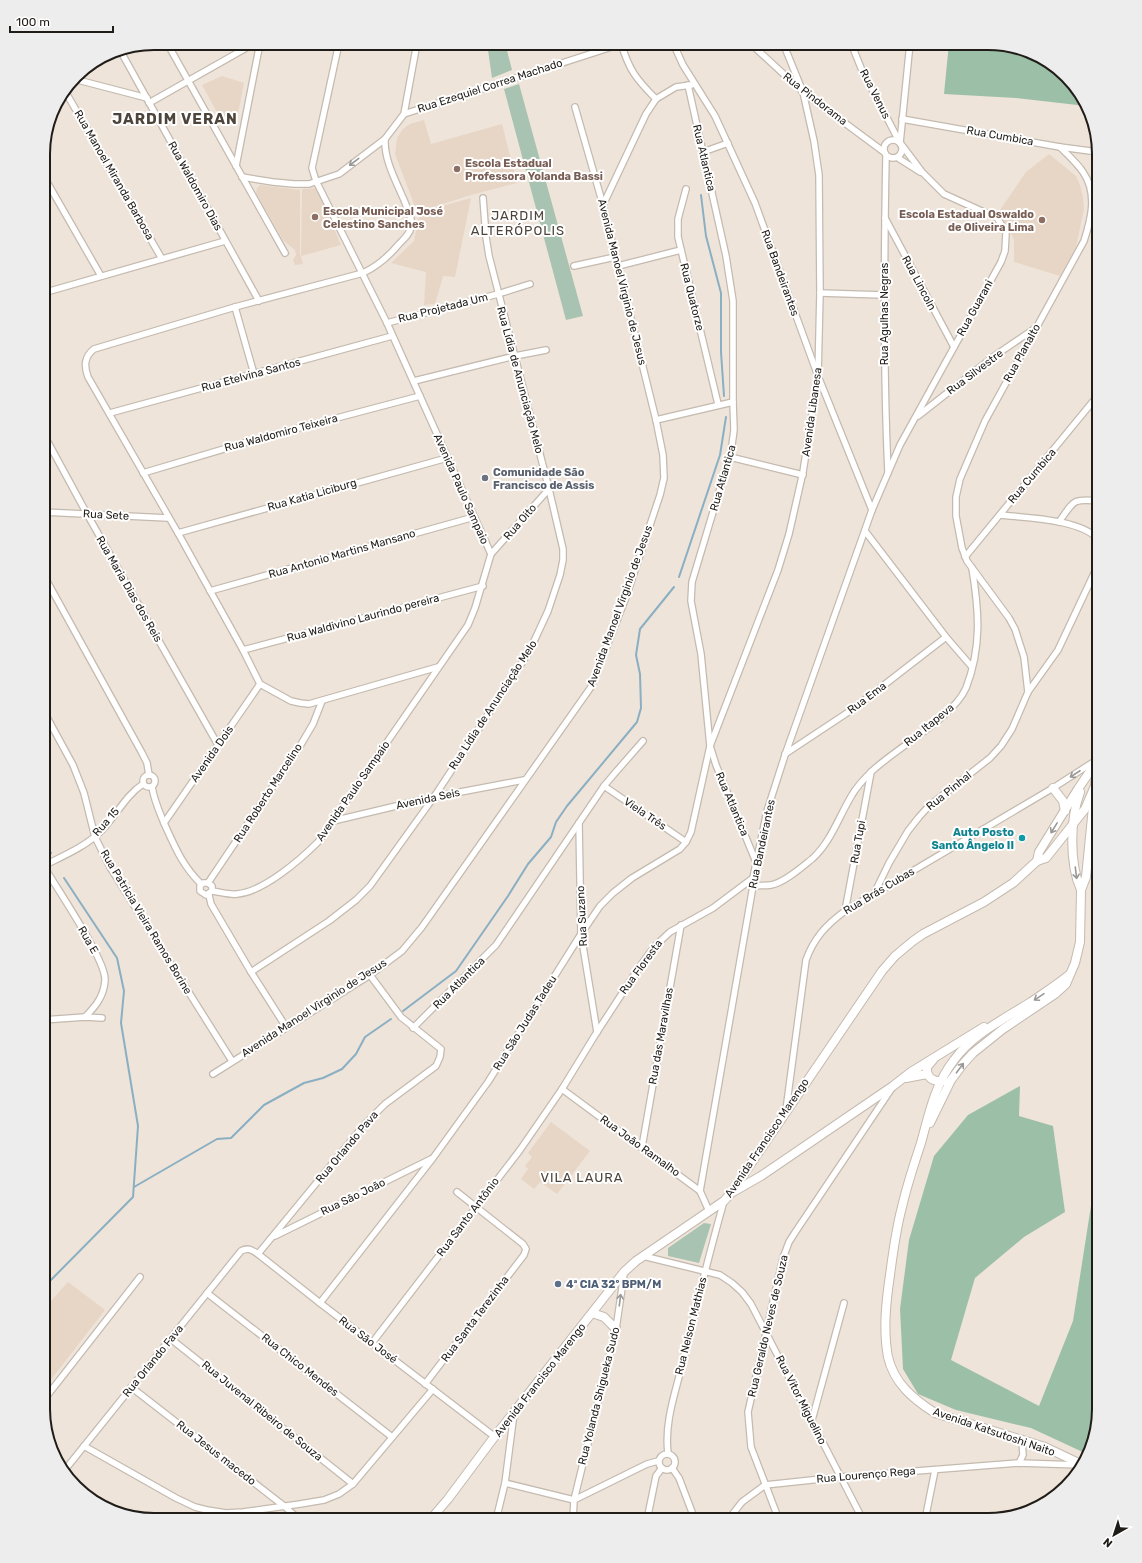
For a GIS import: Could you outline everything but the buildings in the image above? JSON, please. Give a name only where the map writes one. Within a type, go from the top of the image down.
[{"type":"main road","name":"Avenida Francisco Marengo","points":[[1037,861],[1039,852],[1092,767]]},
{"type":"main road","points":[[1081,890],[1076,878],[1072,826],[1076,802],[1084,779]]},
{"type":"main road","points":[[1053,788],[1063,801],[1065,811]]},
{"type":"main road","name":"Avenida Francisco Marengo","points":[[436,1513],[624,1272],[643,1256],[724,1201],[731,1193],[882,971],[895,956],[923,934],[984,902],[1013,883],[1037,861],[1046,858],[1085,809],[1092,793]]},
{"type":"main road","points":[[922,1139],[951,1080],[973,1053],[1003,1029],[1062,989],[1066,984],[1077,958],[1080,942],[1081,890],[1086,877],[1092,808]]},
{"type":"main road","points":[[1059,841],[1074,848]]},
{"type":"main road","points":[[922,1139],[939,1082],[955,1058],[999,1021],[1036,998],[1070,974]]},
{"type":"main road","points":[[731,1193],[761,1176],[893,1086],[911,1072],[978,1030],[999,1021]]},
{"type":"main road","points":[[940,1054],[928,1065],[927,1074],[931,1079],[939,1082],[951,1080]]},
{"type":"main road","points":[[901,1079],[927,1074]]},
{"type":"main road","name":"Avenida Katsutoshi Naito","points":[[922,1139],[902,1207],[886,1302],[886,1337],[889,1358],[895,1376],[907,1393],[935,1413],[1045,1448],[1077,1462]]},
{"type":"main road","points":[[592,1313],[604,1317],[616,1329]]},
{"type":"street","points":[[171,50],[285,253]]},
{"type":"street","points":[[80,81],[148,100],[242,50]]},
{"type":"street","points":[[236,166],[259,50]]},
{"type":"street","name":"Avenida Paulo Sampaio","points":[[211,893],[237,894],[252,891],[288,868],[318,842],[468,625],[483,586],[491,554],[414,381],[363,273],[316,181],[312,168],[337,50]]},
{"type":"street","points":[[242,177],[294,184],[309,184],[339,174],[385,139],[404,114],[416,50]]},
{"type":"street","name":"Rua Ezequiel Correa Machado","points":[[404,114],[602,50]]},
{"type":"street","points":[[623,50],[633,74],[656,99]]},
{"type":"street","name":"Rua Bandeirantes","points":[[676,50],[683,65],[715,116],[755,203],[818,376],[872,510]]},
{"type":"street","name":"Rua Pindorama","points":[[758,50],[803,92],[885,154]]},
{"type":"street","name":"Avenida Libanesa","points":[[710,746],[778,570],[789,534],[803,475],[818,376],[820,293],[819,175],[814,140],[803,92],[786,50]]},
{"type":"street","name":"Rua Venus","points":[[854,50],[861,68],[900,144]]},
{"type":"street","points":[[900,144],[893,140],[887,142],[884,147],[885,154],[892,159],[898,158],[902,153],[900,144],[909,50]]},
{"type":"street","name":"Rua Waldomiro Dias","points":[[123,55],[259,301]]},
{"type":"street","name":"Rua Atlantica","points":[[688,85],[726,256],[733,301],[734,430],[730,457],[691,590],[691,601],[701,654],[710,746],[716,765],[756,862]]},
{"type":"street","points":[[602,205],[646,114],[656,99],[676,87],[696,85]]},
{"type":"street","name":"Rua Manoel Miranda Barbosa","points":[[68,96],[162,259]]},
{"type":"street","name":"Avenida Manoel Virginio de Jesus","points":[[212,1074],[370,975],[402,951],[422,928],[524,780],[591,687],[626,597],[660,495],[664,478],[664,462],[656,420],[618,266],[575,107]]},
{"type":"street","name":"Rua Cumbica","points":[[902,119],[1092,151]]},
{"type":"street","points":[[385,139],[385,150],[410,217],[411,229],[384,260],[375,267],[363,273],[235,307],[94,349],[89,352],[85,364],[88,377],[178,533],[243,650],[260,684],[280,696],[300,703],[322,701],[438,667]]},
{"type":"street","points":[[703,152],[728,143]]},
{"type":"street","name":"Rua Guarani","points":[[888,473],[900,445],[1001,262],[1007,242],[1006,233],[997,218],[944,194],[924,175],[900,144]]},
{"type":"street","name":"Rua Planalto","points":[[972,667],[979,618],[972,566],[965,557],[959,538],[956,516],[956,496],[960,479],[985,421],[1084,241],[1090,220],[1092,206],[1091,193],[1088,182],[1083,173],[1060,147]]},
{"type":"street","name":"Rua Agulhas Negras","points":[[885,154],[884,295],[885,401],[888,473]]},
{"type":"street","name":"Rua Guarani","points":[[898,158],[924,175]]},
{"type":"street","points":[[50,187],[101,276]]},
{"type":"street","name":"Rua Quatorze","points":[[686,189],[678,219],[678,237],[718,404]]},
{"type":"street","name":"Rua Lídia de Anunciação Melo","points":[[251,972],[328,921],[356,900],[370,886],[434,797],[529,652],[548,611],[560,575],[563,560],[562,549],[549,489],[498,294],[486,237],[483,198]]},
{"type":"street","name":"Rua Lincoln","points":[[885,218],[954,347]]},
{"type":"street","points":[[50,291],[225,241]]},
{"type":"street","points":[[618,266],[681,250]]},
{"type":"street","points":[[574,266],[615,257]]},
{"type":"street","name":"Rua Projetada Um","points":[[387,323],[498,294],[530,284]]},
{"type":"street","points":[[820,293],[884,295]]},
{"type":"street","points":[[235,307],[254,374]]},
{"type":"street","name":"Rua Silvestre","points":[[915,418],[993,357],[1036,328]]},
{"type":"street","name":"Rua Etelvina Santos","points":[[110,413],[392,336]]},
{"type":"street","points":[[414,381],[515,356],[546,350]]},
{"type":"street","name":"Rua Waldomiro Teixeira","points":[[144,473],[261,438],[420,396]]},
{"type":"street","points":[[656,420],[718,404],[733,402]]},
{"type":"street","name":"Rua Cumbica","points":[[965,557],[1092,403]]},
{"type":"street","name":"Rua Maria Dias dos Reis","points":[[50,446],[86,514],[218,744]]},
{"type":"street","points":[[730,457],[803,475]]},
{"type":"street","name":"Rua Katia Liciburg","points":[[178,533],[447,458]]},
{"type":"street","name":"Rua Bandeirantes","points":[[700,1191],[753,886],[753,878],[767,811],[825,639],[872,510],[888,473]]},
{"type":"street","name":"Rua Oito","points":[[491,554],[549,489]]},
{"type":"street","points":[[1059,522],[1074,502],[1084,499],[1092,500]]},
{"type":"street","name":"Rua Sete","points":[[50,512],[168,518]]},
{"type":"street","points":[[1000,515],[1059,522],[1077,526],[1092,534]]},
{"type":"street","name":"Rua Antonio Martins Mansano","points":[[210,591],[474,517]]},
{"type":"street","points":[[865,531],[946,637],[972,667]]},
{"type":"street","points":[[972,566],[1009,618],[1015,629],[1024,657],[1028,692]]},
{"type":"street","name":"Rua Pinhal","points":[[874,894],[889,863],[915,822],[929,806],[990,758],[1001,746],[1012,729],[1028,692],[1058,650],[1092,578]]},
{"type":"street","name":"Rua Waldivino Laurindo pereira","points":[[243,650],[483,586]]},
{"type":"street","points":[[50,587],[142,753],[147,763],[149,775]]},
{"type":"street","name":"Rua Ema","points":[[785,755],[853,709],[946,637]]},
{"type":"street","name":"Rua Itapeva","points":[[753,886],[773,885],[789,876],[820,851],[859,784],[884,760],[950,710],[965,688],[972,667]]},
{"type":"street","name":"Avenida Dois","points":[[164,823],[260,684]]},
{"type":"street","name":"Rua Roberto Marcelino","points":[[208,883],[300,746],[313,724],[322,701]]},
{"type":"street","name":"Rua Patricia Vieira Ramos Borine","points":[[50,723],[73,765],[84,793],[95,837],[110,867],[232,1061]]},
{"type":"street","name":"Rua Atlantica","points":[[413,1028],[496,945],[614,772],[644,741]]},
{"type":"street","points":[[686,842],[691,832],[710,746]]},
{"type":"street","name":"Rua Brás Cubas","points":[[786,1111],[806,960],[811,948],[821,932],[845,911],[1053,788],[1092,762]]},
{"type":"street","name":"Rua Tupi","points":[[845,911],[871,772]]},
{"type":"street","points":[[152,787],[147,787],[143,784],[144,777],[149,775],[154,776],[156,781],[152,787],[156,805],[175,850],[183,863],[202,884]]},
{"type":"street","name":"Avenida Seis","points":[[333,821],[434,797],[524,780]]},
{"type":"street","name":"Rua 15","points":[[50,862],[95,837],[104,829],[129,795],[143,784]]},
{"type":"street","name":"Viela Três","points":[[604,786],[686,842]]},
{"type":"street","name":"Rua Suzano","points":[[579,823],[581,934],[597,1032]]},
{"type":"street","name":"Rua São Judas Tadeu","points":[[320,1304],[433,1158],[488,1082],[600,906],[613,893],[632,878],[680,849],[686,842]]},
{"type":"street","name":"Rua E","points":[[50,877],[103,966],[105,979],[104,992],[97,1004],[85,1017]]},
{"type":"street","name":"Rua Floresta","points":[[562,1089],[640,966],[661,939],[681,925],[713,908],[753,878]]},
{"type":"street","points":[[202,884],[208,883],[212,886],[211,904],[251,972],[286,1027]]},
{"type":"street","points":[[202,884],[200,891],[204,895],[211,893]]},
{"type":"street","name":"Rua das Maravilhas","points":[[642,1147],[681,925]]},
{"type":"street","points":[[370,975],[401,1017],[413,1028]]},
{"type":"street","points":[[50,1020],[85,1017],[102,1018]]},
{"type":"street","name":"Rua Orlando Pava","points":[[258,1254],[364,1125],[385,1104],[436,1066],[441,1049],[413,1028]]},
{"type":"street","name":"Rua Geraldo Neves de Souza","points":[[775,1513],[751,1447],[748,1412],[783,1258],[789,1242],[893,1086]]},
{"type":"street","name":"Rua João Ramalho","points":[[562,1089],[700,1191]]},
{"type":"street","name":"Rua Santo Antônio","points":[[372,1342],[520,1150],[562,1089]]},
{"type":"street","name":"Rua São João","points":[[273,1237],[433,1158]]},
{"type":"street","points":[[700,1191],[708,1211]]},
{"type":"street","points":[[457,1192],[476,1207]]},
{"type":"street","name":"Rua Nelson Mathias","points":[[668,1453],[667,1433],[670,1414],[705,1270],[724,1201]]},
{"type":"street","name":"Rua Santa Terezinha","points":[[426,1384],[524,1255],[526,1249],[523,1244],[476,1207]]},
{"type":"street","name":"Rua São José","points":[[241,1251],[249,1249],[258,1254],[320,1304],[372,1342],[495,1437]]},
{"type":"street","name":"Rua Orlando Fava","points":[[68,1466],[241,1251]]},
{"type":"street","name":"Rua Vitor Miguelino","points":[[643,1256],[705,1270],[720,1275],[742,1292],[751,1304],[766,1332],[859,1513]]},
{"type":"street","name":"Rua Yolanda Shigueka Sudo","points":[[573,1513],[574,1500],[616,1329],[624,1272]]},
{"type":"street","points":[[50,1392],[140,1277]]},
{"type":"street","name":"Rua Chico Mendes","points":[[207,1293],[392,1437]]},
{"type":"street","points":[[812,1420],[844,1303]]},
{"type":"street","name":"Rua Juvenal Ribeiro de Souza","points":[[171,1339],[352,1484]]},
{"type":"street","name":"Rua Jesus macedo","points":[[131,1387],[292,1513]]},
{"type":"street","points":[[84,1446],[195,1507],[226,1513],[243,1512],[324,1500],[339,1494],[352,1484],[433,1389]]},
{"type":"street","points":[[498,1513],[505,1483],[514,1412]]},
{"type":"street","points":[[1019,1463],[1023,1455],[1022,1441]]},
{"type":"street","points":[[505,1483],[574,1500],[647,1464],[658,1461],[661,1456],[668,1453],[673,1456],[675,1461],[672,1468],[667,1470],[662,1468],[658,1461]]},
{"type":"street","name":"Rua Lourenço Rega","points":[[764,1485],[840,1477],[1019,1463],[1075,1465]]},
{"type":"street","points":[[648,1513],[656,1476],[662,1468]]},
{"type":"street","points":[[672,1468],[679,1478],[692,1513]]},
{"type":"street","points":[[926,1513],[935,1470]]},
{"type":"street","points":[[733,1513],[742,1502],[764,1485]]},
{"type":"shaded area","points":[[222,76],[244,83],[236,124],[224,125],[202,85]]},
{"type":"shaded area","name":"Escola Estadual Professora Yolanda Bassi","points":[[424,120],[431,144],[502,124],[517,183],[471,195],[417,212],[395,154],[397,138],[403,129],[410,124]]},
{"type":"shaded area","name":"Escola Estadual Oswaldo de Oliveira Lima","points":[[1049,154],[1076,176],[1083,197],[1084,209],[1076,247],[1060,276],[1014,262],[1014,240],[1008,227],[998,213],[1026,172]]},
{"type":"shaded area","points":[[260,185],[300,190],[300,254],[303,264],[295,265],[293,260],[296,255],[295,250],[283,240],[256,193],[257,188]]},
{"type":"shaded area","name":"Escola Municipal José Celestino Sanches","points":[[317,188],[341,245],[301,256],[302,189]]},
{"type":"shaded area","points":[[471,198],[455,277],[443,276],[435,304],[424,305],[426,272],[391,263],[414,241],[420,212]]},
{"type":"shaded area","points":[[551,1122],[590,1151],[557,1194],[540,1182],[534,1189],[521,1179],[528,1169],[525,1166],[532,1157],[528,1153]]},
{"type":"shaded area","points":[[68,1282],[105,1310],[50,1381],[50,1302]]},
{"type":"green space","points":[[488,50],[507,50],[512,70],[492,78]]},
{"type":"green space","points":[[948,50],[995,50],[1021,56],[1046,68],[1061,81],[1080,105],[1016,98],[944,94]]},
{"type":"green space","points":[[519,84],[583,316],[566,320],[504,89]]},
{"type":"green space","points":[[1092,839],[1092,878],[1091,876]]},
{"type":"green space","points":[[1020,1086],[1019,1116],[1053,1126],[1065,1212],[1024,1237],[975,1278],[951,1360],[1039,1406],[1073,1321],[1092,1199],[1092,1409],[1088,1436],[1083,1452],[1031,1428],[956,1410],[918,1394],[903,1369],[900,1309],[909,1240],[934,1156],[968,1115]]},
{"type":"green space","points":[[704,1223],[711,1224],[699,1263],[668,1256],[668,1248]]},
{"type":"waterway","points":[[701,195],[706,236],[721,293],[721,352],[724,396]]},
{"type":"waterway","points":[[679,577],[720,455],[726,417]]},
{"type":"waterway","points":[[403,1011],[456,971],[508,896],[528,864],[551,837],[556,822],[567,806],[637,722],[641,708],[640,674],[636,655],[640,629],[674,587]]},
{"type":"waterway","points":[[50,1281],[133,1197],[138,1126],[121,1023],[124,991],[117,958],[64,878]]},
{"type":"waterway","points":[[134,1187],[217,1139],[231,1138],[264,1105],[304,1083],[323,1078],[342,1069],[356,1054],[365,1037],[391,1019]]},
{"type":"place","name":"Escola Estadual Professora Yolanda Bassi","points":[[457,169]]},
{"type":"place","name":"Escola Municipal José Celestino Sanches","points":[[315,217]]},
{"type":"place","name":"Escola Estadual Oswaldo de Oliveira Lima","points":[[1042,220]]},
{"type":"place","name":"Comunidade São Francisco de Assis","points":[[485,478]]},
{"type":"place","name":"Auto Posto Santo Ângelo II","points":[[1022,838]]},
{"type":"place","name":"4ª CIA 32º BPM/M","points":[[558,1284]]},
{"type":"district","name":"JARDIM VERAN","points":[[175,119]]},
{"type":"district","name":"JARDIM ALTERÓPOLIS","points":[[518,222]]},
{"type":"district","name":"VILA LAURA","points":[[582,1177]]}]
